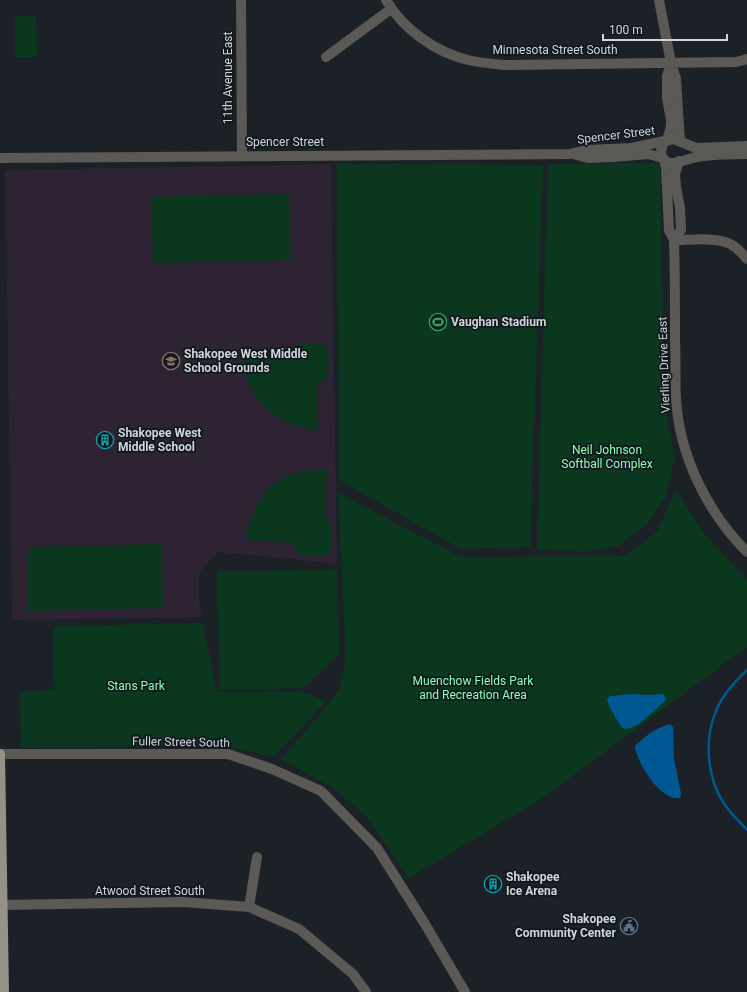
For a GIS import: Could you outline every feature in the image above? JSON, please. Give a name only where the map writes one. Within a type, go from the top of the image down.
[{"type":"main road","points":[[0,754],[1,905],[4,992]]},
{"type":"street","name":"11th Avenue East","points":[[241,0],[242,156]]},
{"type":"street","points":[[658,0],[671,63],[676,78],[680,142],[683,146],[684,154],[679,161]]},
{"type":"street","points":[[326,57],[388,4]]},
{"type":"street","name":"Minnesota Street South","points":[[388,4],[412,31],[425,40],[446,52],[468,60],[485,63],[505,65],[671,63],[736,62],[747,59]]},
{"type":"street","points":[[671,63],[667,76],[667,98],[671,126],[667,141],[661,150],[664,159],[672,163],[698,157],[723,154],[747,154]]},
{"type":"street","points":[[667,141],[674,139],[696,148],[747,146]]},
{"type":"street","name":"Spencer Street","points":[[0,158],[570,154],[588,150],[631,148],[667,141]]},
{"type":"street","name":"Spencer Street","points":[[570,154],[588,158],[648,154],[664,159]]},
{"type":"street","name":"Vierling Drive East","points":[[664,159],[667,174],[669,230],[674,240],[676,398],[682,436],[688,460],[709,503],[724,524],[745,546]]},
{"type":"street","name":"Vierling Drive East","points":[[674,240],[681,230],[680,208],[675,174],[679,161]]},
{"type":"street","points":[[674,240],[718,240],[729,243],[741,251],[747,259]]},
{"type":"street","name":"Fuller Street South","points":[[0,754],[228,754],[272,769],[321,790],[377,848],[425,924],[464,992]]},
{"type":"street","points":[[249,908],[257,857]]},
{"type":"street","name":"Atwood Street South","points":[[1,905],[183,902],[249,908],[299,929],[353,974],[366,992]]},
{"type":"shaded area","name":"Shakopee West Middle School Grounds","points":[[331,164],[337,564],[218,552],[199,573],[199,601],[202,617],[12,620],[5,170]]},
{"type":"green space","points":[[15,16],[36,16],[37,57],[15,57]]},
{"type":"green space","name":"Neil Johnson Softball Complex","points":[[660,163],[664,389],[668,425],[675,459],[665,497],[647,524],[618,546],[584,552],[537,549],[548,164]]},
{"type":"green space","name":"Vaughan Stadium","points":[[337,164],[543,165],[530,547],[461,549],[339,480]]},
{"type":"green space","points":[[289,194],[291,260],[153,263],[151,197]]},
{"type":"green space","points":[[297,344],[323,344],[329,353],[328,377],[318,384],[318,431],[302,428],[288,423],[275,416],[264,407],[249,384],[245,369],[243,353],[287,354]]},
{"type":"green space","points":[[319,469],[327,470],[325,514],[331,524],[332,551],[326,556],[299,555],[292,543],[246,540],[254,510],[266,492],[273,485],[292,474]]},
{"type":"green space","name":"Muenchow Fields Park and Recreation Area","points":[[676,489],[704,534],[747,580],[747,647],[540,800],[409,878],[368,818],[332,787],[281,760],[339,691],[346,658],[338,493],[461,557],[624,556],[657,532]]},
{"type":"green space","points":[[162,544],[163,608],[27,611],[27,547]]},
{"type":"green space","points":[[337,570],[339,654],[304,688],[220,690],[217,571]]},
{"type":"green space","name":"Stans Park","points":[[203,623],[217,692],[302,692],[327,701],[274,757],[219,746],[21,748],[20,691],[54,690],[53,626]]},
{"type":"water","points":[[663,694],[666,699],[639,724],[627,729],[622,728],[607,700],[610,696]]},
{"type":"water","points":[[670,724],[673,727],[674,759],[681,793],[680,798],[673,798],[665,794],[651,780],[636,753],[635,746],[651,733]]},
{"type":"waterway","points":[[747,670],[729,689],[719,705],[712,722],[709,746],[709,758],[713,781],[723,802],[747,830]]},
{"type":"place","name":"Vaughan Stadium","points":[[438,322]]},
{"type":"place","name":"Shakopee West Middle School Grounds","points":[[171,361]]},
{"type":"place","name":"Shakopee West Middle School","points":[[105,440]]},
{"type":"place","name":"Shakopee Ice Arena","points":[[493,884]]},
{"type":"place","name":"Shakopee Community Center","points":[[629,926]]}]
